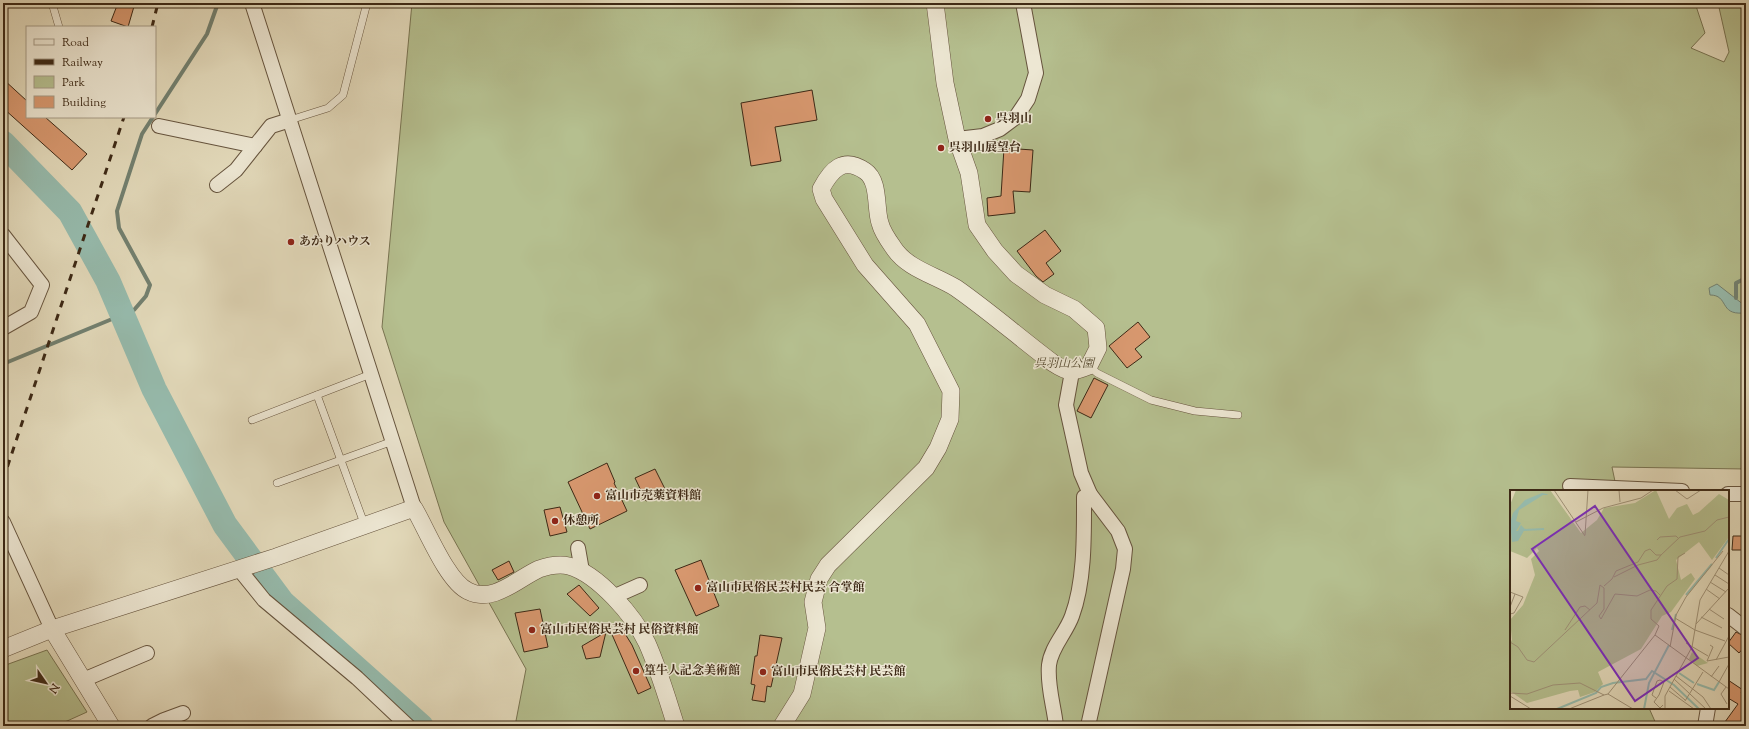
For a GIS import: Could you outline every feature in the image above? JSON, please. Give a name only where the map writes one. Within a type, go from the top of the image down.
[{"type":"street","points":[[252,3],[414,508],[453,579],[466,591],[477,595],[499,592],[540,569],[552,566],[568,566],[582,571],[613,597],[631,618],[646,642],[661,680],[676,726]]},
{"type":"street","points":[[782,726],[802,694],[817,628],[813,602],[819,579],[828,566],[926,468],[938,448],[950,419],[951,391],[917,324],[865,265],[824,199],[821,189],[829,174],[840,165],[851,165],[866,171],[874,182],[880,223],[894,248],[910,264],[955,288],[1052,363],[1066,371],[1072,372],[1089,366],[1098,348],[1096,328],[1074,309],[1046,295],[1016,274],[995,251],[977,225],[969,173],[957,138],[945,83],[935,3]]},
{"type":"street","points":[[957,138],[983,136],[1000,129],[1016,117],[1028,99],[1036,73],[1023,3]]},
{"type":"street","points":[[217,185],[236,170],[271,126],[290,120]]},
{"type":"street","points":[[159,126],[255,146]]},
{"type":"street","points":[[3,235],[42,286],[31,312],[3,328]]},
{"type":"street","points":[[1072,372],[1066,405],[1081,473],[1090,494],[1118,531],[1125,549],[1123,569],[1088,726]]},
{"type":"street","points":[[1575,490],[1570,486],[1660,490]]},
{"type":"street","points":[[1056,726],[1048,680],[1049,664],[1057,643],[1072,617],[1079,594],[1084,497],[1090,494]]},
{"type":"street","points":[[1729,494],[1746,494]]},
{"type":"street","points":[[3,649],[52,629],[276,558],[414,508]]},
{"type":"street","points":[[3,522],[52,629],[111,726]]},
{"type":"street","points":[[578,548],[582,571]]},
{"type":"street","points":[[239,569],[264,600],[357,678],[408,726]]},
{"type":"street","points":[[613,597],[640,585]]},
{"type":"street","points":[[1729,616],[1746,629]]},
{"type":"street","points":[[83,680],[147,653]]},
{"type":"street","points":[[1705,726],[1708,709]]},
{"type":"street","points":[[152,726],[183,713]]},
{"type":"lane","points":[[52,3],[59,26]]},
{"type":"lane","points":[[290,120],[328,108],[342,95],[367,3]]},
{"type":"lane","points":[[1089,366],[1097,373],[1151,400],[1195,411],[1238,414]]},
{"type":"lane","points":[[252,420],[371,374]]},
{"type":"lane","points":[[318,395],[365,526]]},
{"type":"lane","points":[[277,483],[393,441]]},
{"type":"green space","name":"呉羽山公園","points":[[412,3],[1695,3],[1705,33],[1691,48],[1724,62],[1729,52],[1718,3],[1746,3],[1746,469],[1612,467],[1617,490],[1510,490],[1510,709],[1649,709],[1657,726],[515,726],[526,669],[444,522],[382,327]]},
{"type":"green space","points":[[47,650],[87,712],[56,726],[3,726],[3,666]]},
{"type":"shaded area","points":[[1717,284],[1744,305],[1743,313],[1735,313],[1730,311],[1720,298],[1710,295],[1709,288]]},
{"type":"building","points":[[118,3],[135,3],[128,26],[111,21]]},
{"type":"building","points":[[3,79],[26,100],[26,118],[46,118],[87,154],[72,170],[3,108]]},
{"type":"building","points":[[812,90],[817,120],[775,127],[781,161],[751,166],[741,103]]},
{"type":"building","points":[[1004,148],[1033,150],[1030,192],[1013,191],[1015,213],[988,216],[987,198],[1001,196]]},
{"type":"building","points":[[1045,230],[1061,251],[1046,263],[1054,274],[1043,282],[1036,276],[1017,251]]},
{"type":"building","points":[[1138,322],[1150,337],[1135,349],[1142,357],[1127,368],[1109,346]]},
{"type":"building","points":[[1094,378],[1108,385],[1091,418],[1077,411]]},
{"type":"building","name":"富山市売薬資料館","points":[[607,463],[615,482],[614,483],[627,511],[590,529],[568,482]]},
{"type":"building","points":[[655,469],[666,491],[646,501],[635,478]]},
{"type":"building","name":"休憩所","points":[[560,507],[567,532],[550,536],[544,510]]},
{"type":"building","points":[[1733,536],[1746,536],[1745,550],[1732,550]]},
{"type":"building","name":"富山市民俗民芸村民芸 合掌館","points":[[701,560],[719,606],[696,616],[675,570]]},
{"type":"building","points":[[509,561],[514,572],[498,580],[492,570]]},
{"type":"building","points":[[579,585],[599,608],[590,616],[567,594]]},
{"type":"building","name":"富山市民俗民芸村 民俗資料館","points":[[540,609],[548,647],[524,652],[515,613]]},
{"type":"building","name":"篁牛人記念美術館","points":[[619,624],[632,645],[651,688],[638,694],[610,630]]},
{"type":"building","points":[[606,632],[600,657],[586,659],[582,646]]},
{"type":"building","points":[[1736,632],[1746,637],[1746,645],[1739,653],[1729,644]]},
{"type":"building","name":"富山市民俗民芸村 民芸館","points":[[760,635],[782,638],[771,687],[767,686],[765,702],[752,700],[755,685],[751,684]]},
{"type":"building","points":[[1729,681],[1743,690],[1741,693],[1744,695],[1746,692],[1746,726],[1722,726],[1738,704],[1729,699]]},
{"type":"waterway","points":[[156,112],[207,34],[218,3]]},
{"type":"waterway","points":[[3,364],[134,310],[146,296],[150,285],[119,228],[117,211],[142,134],[152,118]]},
{"type":"waterway","points":[[3,143],[70,212],[108,281],[154,389],[225,525],[282,602],[421,726]]},
{"type":"waterway","points":[[1736,298],[1736,283],[1746,278]]},
{"type":"railway","points":[[152,26],[158,3]]},
{"type":"railway","points":[[3,480],[124,118]]},
{"type":"place","name":"呉羽山","points":[[988,119]]},
{"type":"place","name":"呉羽山展望台","points":[[941,148]]},
{"type":"place","name":"あかりハウス","points":[[291,242]]},
{"type":"place","name":"富山市売薬資料館","points":[[597,496]]},
{"type":"place","name":"休憩所","points":[[555,521]]},
{"type":"place","name":"富山市民俗民芸村民芸 合掌館","points":[[698,588]]},
{"type":"place","name":"富山市民俗民芸村 民俗資料館","points":[[532,630]]},
{"type":"place","name":"篁牛人記念美術館","points":[[636,671]]},
{"type":"place","name":"富山市民俗民芸村 民芸館","points":[[763,672]]}]
